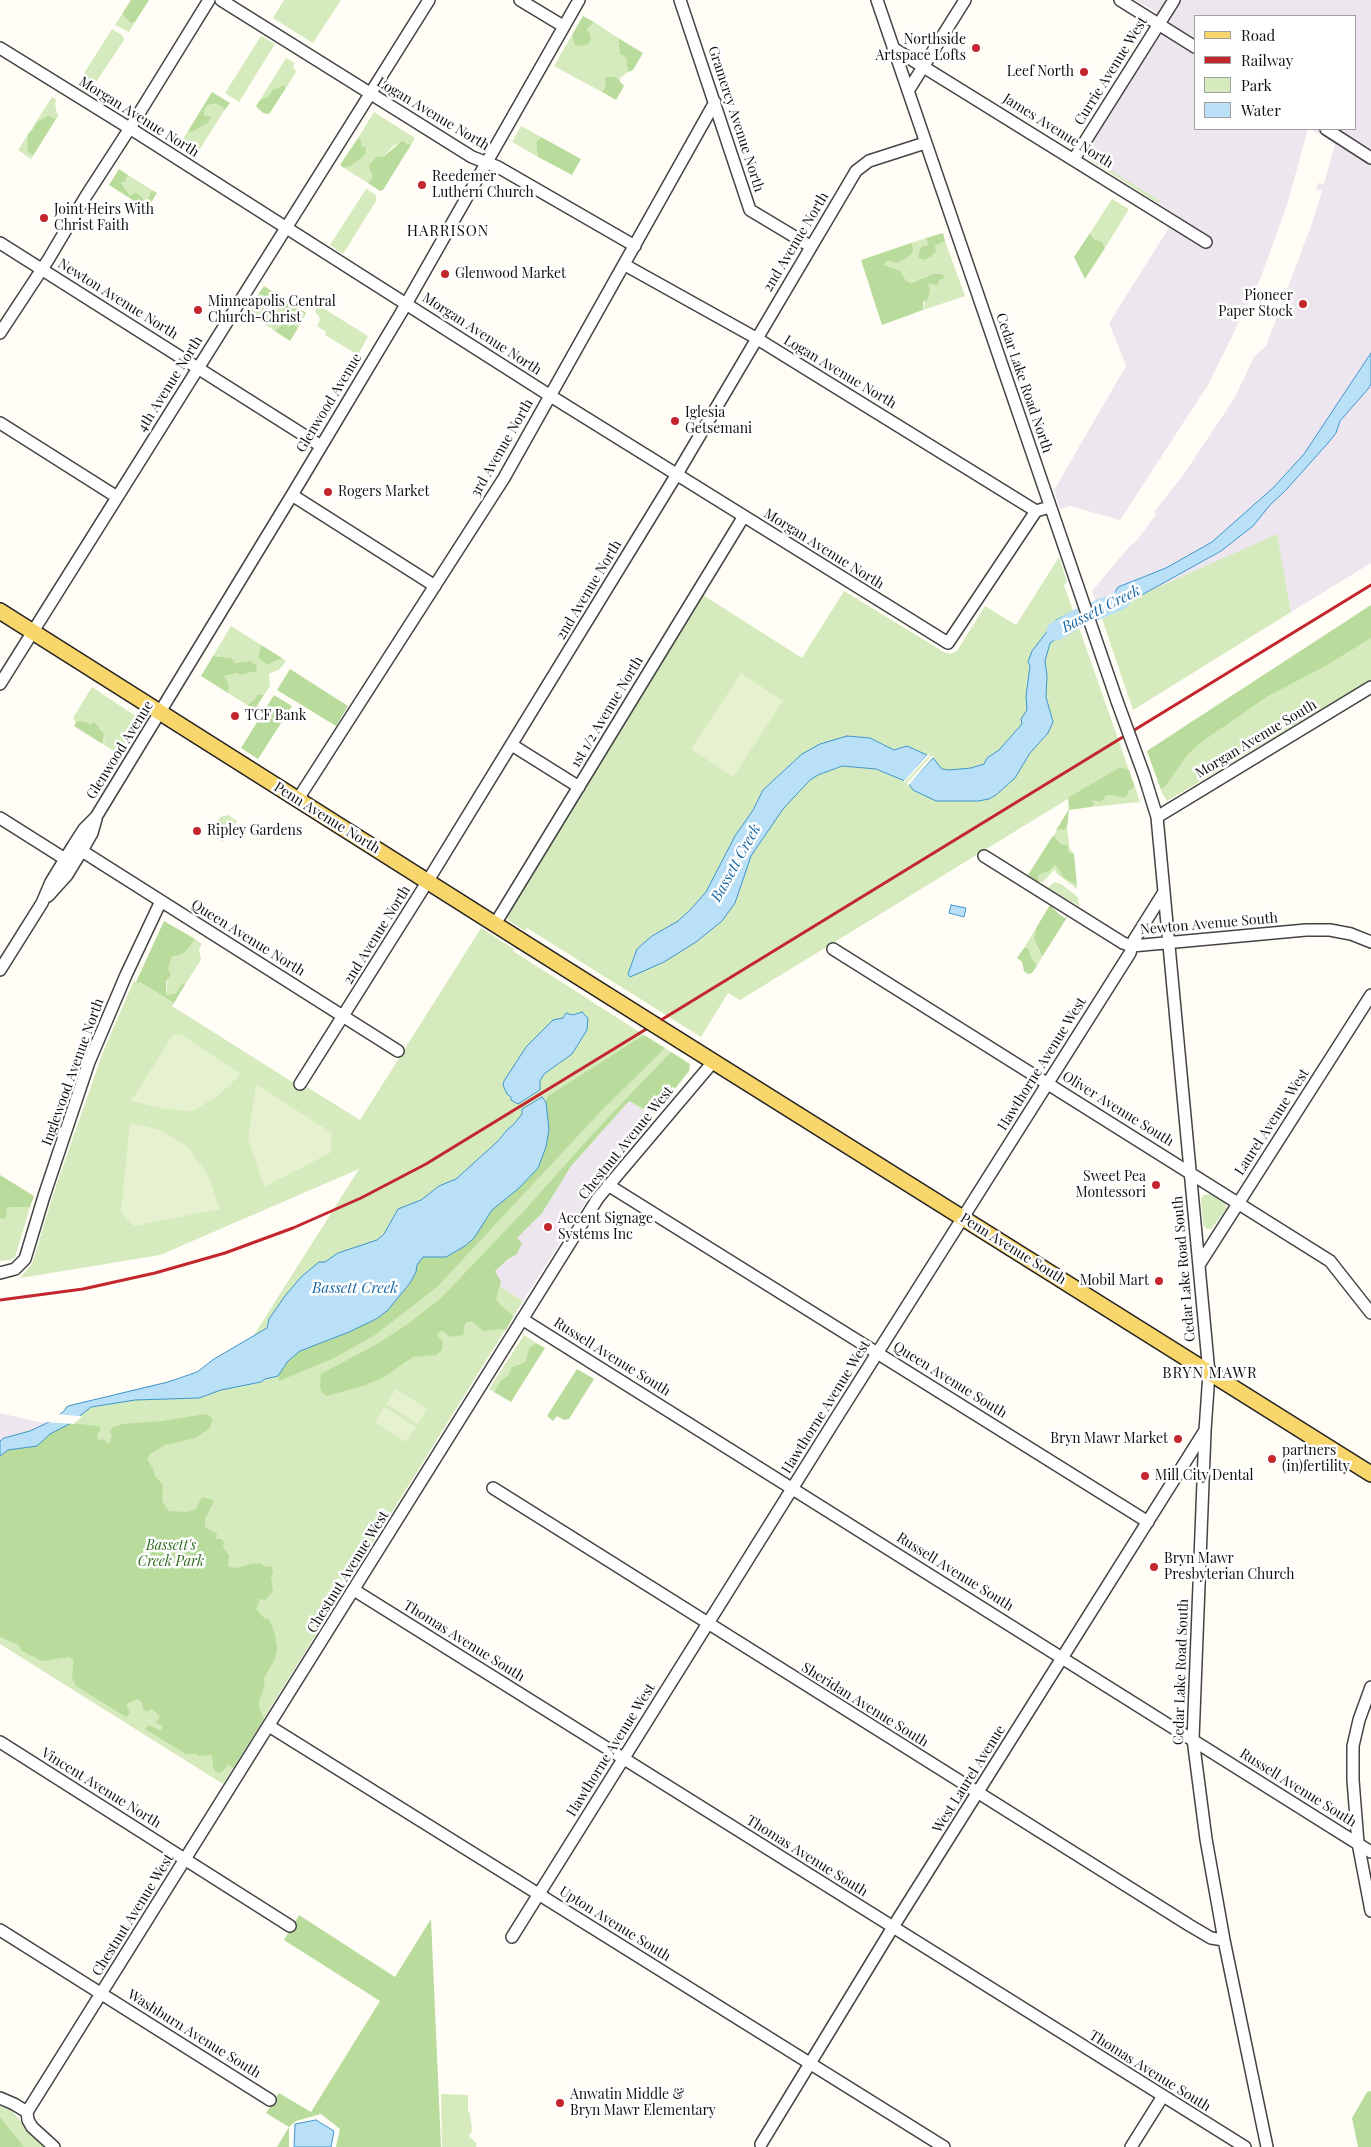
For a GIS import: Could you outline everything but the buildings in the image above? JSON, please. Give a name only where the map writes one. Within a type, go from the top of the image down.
[{"type":"main road","name":"Penn Avenue North","points":[[0,611],[655,1025]]},
{"type":"main road","name":"Penn Avenue South","points":[[655,1025],[1371,1474]]},
{"type":"street","points":[[0,333],[42,269],[209,0]]},
{"type":"street","name":"Logan Avenue North","points":[[221,0],[472,157],[513,176],[635,246]]},
{"type":"street","name":"4th Avenue North","points":[[0,684],[429,0]]},
{"type":"street","points":[[520,0],[563,26]]},
{"type":"street","name":"Glenwood Avenue","points":[[0,970],[42,903],[84,829],[96,817],[161,713],[292,495],[406,304],[579,0]]},
{"type":"street","name":"Gramercy Avenue North","points":[[680,0],[750,210],[810,246]]},
{"type":"street","name":"Cedar Lake Road North","points":[[877,0],[1050,507],[1144,775]]},
{"type":"street","points":[[908,91],[965,0]]},
{"type":"street","points":[[1120,0],[1194,46]]},
{"type":"street","name":"Currie Avenue West","points":[[1074,159],[1174,0]]},
{"type":"street","name":"Morgan Avenue North","points":[[0,48],[130,128],[550,395],[948,643],[1036,511]]},
{"type":"street","name":"James Avenue North","points":[[893,48],[1206,242]]},
{"type":"street","name":"3rd Avenue North","points":[[298,799],[504,478],[715,102]]},
{"type":"street","points":[[1328,130],[1371,158]]},
{"type":"street","name":"2nd Avenue North","points":[[300,1084],[512,745],[677,474],[856,171],[869,161],[925,143]]},
{"type":"street","name":"Newton Avenue North","points":[[0,243],[321,446]]},
{"type":"street","name":"Logan Avenue North","points":[[625,265],[756,338],[1036,511]]},
{"type":"street","points":[[0,423],[117,497]]},
{"type":"street","points":[[292,495],[435,586]]},
{"type":"street","points":[[1036,511],[1050,507]]},
{"type":"street","name":"1st 1/2 Avenue North","points":[[494,924],[744,516]]},
{"type":"street","name":"Morgan Avenue South","points":[[1158,817],[1371,687]]},
{"type":"street","points":[[512,745],[579,787]]},
{"type":"street","name":"Cedar Lake Road South","points":[[1144,775],[1158,817],[1209,1373],[1193,1739],[1206,1839],[1224,1940],[1267,2147]]},
{"type":"street","name":"Glenwood Avenue","points":[[42,903],[67,875],[92,832],[96,817]]},
{"type":"street","points":[[0,818],[66,859]]},
{"type":"street","name":"Queen Avenue North","points":[[82,851],[398,1051]]},
{"type":"street","name":"Newton Avenue South","points":[[984,856],[1123,943],[1132,946],[1306,930],[1330,930],[1351,934],[1371,942]]},
{"type":"street","name":"Hawthorne Avenue West","points":[[512,1937],[792,1488],[1130,953],[1132,946],[1164,892]]},
{"type":"street","name":"Inglewood Avenue North","points":[[0,1273],[15,1269],[25,1259],[89,1062],[126,975],[161,901]]},
{"type":"street","name":"Oliver Avenue South","points":[[833,949],[1330,1261],[1371,1313]]},
{"type":"street","name":"Laurel Avenue West","points":[[1199,1265],[1371,995]]},
{"type":"street","name":"Chestnut Avenue West","points":[[27,2112],[270,1726],[598,1198],[707,1058]]},
{"type":"street","name":"Queen Avenue South","points":[[608,1185],[1148,1522]]},
{"type":"street","name":"Russell Avenue South","points":[[522,1319],[1371,1852]]},
{"type":"street","name":"West Laurel Avenue","points":[[761,2144],[893,1927],[1205,1431]]},
{"type":"street","name":"Sheridan Avenue South","points":[[493,1488],[1211,1938],[1224,1940]]},
{"type":"street","name":"Thomas Avenue South","points":[[354,1590],[1244,2147]]},
{"type":"street","points":[[1371,1687],[1359,1720],[1353,1746],[1353,1780],[1358,1843],[1371,1911]]},
{"type":"street","name":"Upton Avenue South","points":[[270,1726],[944,2147]]},
{"type":"street","name":"Vincent Avenue North","points":[[0,1742],[290,1926]]},
{"type":"street","name":"Washburn Avenue South","points":[[0,1930],[270,2100]]},
{"type":"street","points":[[1131,2147],[1163,2096]]},
{"type":"street","points":[[0,2098],[27,2112],[28,2120],[32,2127],[54,2147]]},
{"type":"shaded area","points":[[1135,0],[1371,0],[1371,563],[1291,612],[1277,535],[1100,613],[1092,591],[1138,539],[1156,514],[1154,512],[1184,474],[1234,399],[1254,357],[1266,346],[1312,223],[1322,191],[1316,189],[1318,183],[1324,184],[1335,144],[1313,130],[1356,130],[1356,15],[1194,15],[1194,130],[1308,130],[1287,205],[1261,277],[1208,385],[1120,520],[1070,506],[1060,509],[1054,490],[1126,366],[1109,323],[1177,215],[1090,160],[1086,147],[1161,35],[1155,11]]},
{"type":"shaded area","points":[[629,1101],[654,1117],[593,1191],[523,1301],[477,1272],[542,1213],[571,1166]]},
{"type":"shaded area","points":[[0,1413],[25,1419],[50,1424],[0,1440]]},
{"type":"green space","points":[[131,0],[149,0],[135,22],[131,23],[122,14]]},
{"type":"green space","points":[[284,0],[341,0],[313,43],[273,18]]},
{"type":"green space","points":[[122,14],[131,22],[135,22],[129,32],[115,25]]},
{"type":"green space","points":[[583,16],[594,22],[586,30],[589,32],[591,39],[588,44],[580,46],[575,45],[573,33]]},
{"type":"green space","points":[[594,22],[618,38],[620,54],[626,58],[628,72],[620,78],[620,82],[616,77],[602,92],[554,66],[573,33],[573,40]]},
{"type":"green space","points":[[112,29],[123,36],[124,40],[88,94],[76,86]]},
{"type":"green space","points":[[261,36],[275,44],[239,102],[225,93]]},
{"type":"green space","points":[[618,38],[643,53],[633,70],[628,72],[626,58],[620,54]]},
{"type":"green space","points":[[286,58],[295,63],[293,66],[296,72],[286,88],[284,85],[272,90],[269,96],[260,100]]},
{"type":"green space","points":[[605,77],[616,77],[624,86],[616,100],[602,92],[606,86]]},
{"type":"green space","points":[[284,85],[286,88],[269,114],[263,113],[256,106],[260,100],[269,96],[272,90]]},
{"type":"green space","points":[[212,92],[230,103],[224,111],[223,107],[215,104],[208,105],[204,110],[204,115],[212,117],[208,123],[192,132],[188,131]]},
{"type":"green space","points":[[52,97],[57,100],[55,103],[57,114],[59,115],[56,119],[47,117],[37,122],[28,142],[27,151],[33,156],[31,159],[18,150]]},
{"type":"green space","points":[[215,104],[223,107],[224,111],[200,149],[200,147],[192,146],[189,141],[185,140],[182,144],[183,148],[179,145],[188,131],[192,132],[208,123],[212,118],[204,115],[204,110],[208,105]]},
{"type":"green space","points":[[374,112],[415,138],[411,145],[406,142],[394,145],[383,157],[377,156],[368,166],[373,177],[368,183],[344,168],[349,167],[355,161],[365,146],[362,147],[361,139],[358,138]]},
{"type":"green space","points":[[48,116],[56,119],[33,156],[27,151],[28,134],[33,130],[37,122]]},
{"type":"green space","points":[[521,126],[541,137],[536,142],[538,157],[512,142]]},
{"type":"green space","points":[[541,137],[581,159],[572,175],[538,157],[536,142]]},
{"type":"green space","points":[[358,138],[361,139],[362,147],[365,146],[366,154],[349,167],[344,168],[340,165]]},
{"type":"green space","points":[[185,140],[189,141],[192,145],[200,147],[198,152],[183,148],[182,144]]},
{"type":"green space","points":[[402,141],[411,145],[383,190],[380,191],[368,183],[373,177],[368,166],[377,156],[383,157]]},
{"type":"green space","points":[[1089,157],[1160,201],[1158,203],[1090,160]]},
{"type":"green space","points":[[119,169],[128,175],[125,182],[121,183],[130,196],[136,193],[146,203],[152,190],[157,193],[147,209],[109,185]]},
{"type":"green space","points":[[128,175],[152,190],[148,202],[146,203],[140,195],[130,196],[120,183],[125,182]]},
{"type":"green space","points":[[366,189],[376,195],[376,201],[343,254],[330,245]]},
{"type":"green space","points":[[1112,199],[1129,209],[1105,248],[1102,242],[1094,239],[1090,233]]},
{"type":"green space","points":[[943,233],[945,241],[935,246],[936,251],[932,256],[924,260],[918,257],[921,247],[928,245],[926,238]]},
{"type":"green space","points":[[1090,233],[1094,239],[1102,242],[1105,248],[1085,279],[1074,257]]},
{"type":"green space","points":[[926,238],[928,245],[935,246],[945,241],[965,296],[923,310],[928,284],[931,283],[928,276],[913,283],[906,281],[900,274],[884,265],[887,261],[898,263],[905,259],[913,247],[911,243]]},
{"type":"green space","points":[[911,243],[913,247],[912,253],[905,259],[898,263],[887,261],[884,265],[900,271],[906,281],[912,283],[933,274],[942,274],[945,278],[939,280],[938,285],[928,284],[930,290],[928,299],[923,302],[923,310],[882,325],[861,260]]},
{"type":"green space","points":[[264,286],[306,313],[303,318],[299,319],[290,307],[284,309],[273,296],[268,298],[262,294],[258,295]]},
{"type":"green space","points":[[258,295],[273,296],[284,309],[290,307],[299,319],[303,318],[298,328],[293,324],[288,327],[281,326],[275,331],[247,313]]},
{"type":"green space","points":[[318,305],[368,336],[358,355],[325,335],[326,332],[317,326],[320,320],[315,312]]},
{"type":"green space","points":[[285,322],[288,327],[293,324],[298,328],[290,341],[275,331]]},
{"type":"green space","points":[[1277,534],[1291,612],[1133,710],[1100,613]]},
{"type":"green space","points":[[1059,557],[1067,582],[1064,585],[1129,770],[1120,767],[740,1000],[728,993],[701,1037],[527,928],[525,931],[508,920],[507,912],[703,595],[802,658],[844,591],[950,654],[957,651],[985,606],[1016,625]]},
{"type":"green space","points":[[1371,605],[1371,680],[1167,801],[1162,793],[1147,751]]},
{"type":"green space","points":[[1371,605],[1371,638],[1327,665],[1268,696],[1200,743],[1187,755],[1166,785],[1161,789],[1147,751]]},
{"type":"green space","points":[[231,626],[261,645],[258,658],[267,665],[282,658],[286,661],[280,669],[269,674],[270,686],[264,695],[257,694],[255,699],[247,705],[228,693],[229,686],[223,676],[237,673],[250,661],[235,663],[232,658],[213,656]]},
{"type":"green space","points":[[261,645],[282,658],[267,665],[258,658]]},
{"type":"green space","points":[[213,656],[232,658],[235,663],[250,661],[257,666],[256,672],[224,676],[229,686],[228,693],[201,676]]},
{"type":"green space","points":[[290,669],[348,706],[336,726],[277,690]]},
{"type":"green space","points":[[741,673],[783,701],[733,777],[691,749]]},
{"type":"green space","points":[[92,687],[140,719],[120,751],[115,748],[114,751],[101,743],[105,739],[100,728],[78,721],[76,723],[73,718]]},
{"type":"green space","points":[[257,694],[264,695],[255,709],[247,705],[255,699]]},
{"type":"green space","points":[[274,695],[292,706],[258,759],[241,748]]},
{"type":"green space","points":[[77,721],[86,722],[91,725],[94,722],[104,734],[103,742],[101,743],[74,726]]},
{"type":"green space","points":[[1120,767],[1129,770],[1135,787],[1128,791],[1128,795],[1124,798],[1105,795],[1104,799],[1100,802],[1092,800],[1094,804],[1091,807],[1069,810],[1067,828],[1064,830],[1059,829],[1055,832],[1069,809],[1068,798]]},
{"type":"green space","points":[[1135,787],[1140,802],[1091,807],[1093,804],[1092,800],[1105,795],[1128,791]]},
{"type":"green space","points":[[228,815],[237,821],[223,842],[210,834],[220,817]]},
{"type":"green space","points":[[1067,828],[1070,849],[1074,854],[1068,852],[1055,837],[1052,837],[1059,829],[1064,830]]},
{"type":"green space","points":[[1052,837],[1055,837],[1061,844],[1068,845],[1068,852],[1074,854],[1077,885],[1064,878],[1055,865],[1049,871],[1039,874],[1038,882],[1028,875]]},
{"type":"green space","points":[[1055,865],[1064,878],[1077,885],[1077,889],[1056,873],[1055,869],[1043,882],[1038,882],[1039,874]]},
{"type":"green space","points":[[1054,882],[1061,884],[1078,897],[1079,906],[1048,888]]},
{"type":"green space","points":[[1050,905],[1060,915],[1065,918],[1068,916],[1042,957],[1034,938],[1036,928]]},
{"type":"green space","name":"Bassett's Creek Park","points":[[161,918],[134,981],[138,984],[140,982],[174,1003],[172,1006],[305,1090],[307,1087],[360,1120],[481,928],[514,949],[513,951],[677,1056],[643,1110],[629,1101],[571,1166],[542,1213],[477,1272],[523,1301],[223,1784],[0,1644],[0,1440],[59,1420],[66,1406],[207,1372],[249,1343],[359,1169],[160,1255],[20,1278],[32,1264],[53,1195],[103,1052]]},
{"type":"green space","points":[[164,921],[195,939],[186,951],[172,957],[168,969],[171,975],[166,981],[166,995],[176,993],[181,985],[186,983],[174,1003],[140,982],[138,984],[136,982]]},
{"type":"green space","points":[[1036,928],[1038,949],[1042,957],[1037,966],[1024,948]]},
{"type":"green space","points":[[195,939],[202,944],[199,949],[201,960],[186,983],[181,985],[176,993],[166,995],[168,969],[172,957],[180,955]]},
{"type":"green space","points":[[1024,948],[1028,948],[1037,966],[1032,973],[1028,974],[1024,971],[1022,962],[1017,958]]},
{"type":"green space","points":[[180,1034],[241,1074],[219,1095],[193,1111],[165,1109],[131,1101],[173,1035]]},
{"type":"green space","points":[[644,1035],[665,1048],[601,1111],[437,1287],[375,1335],[332,1359],[279,1381],[278,1376],[283,1368],[300,1351],[349,1332],[376,1319],[387,1311],[410,1283],[416,1272],[417,1265],[423,1257],[446,1256],[458,1251],[474,1238],[492,1210],[519,1188],[538,1168],[549,1130],[546,1102],[548,1096]]},
{"type":"green space","points":[[671,1052],[690,1064],[689,1071],[655,1114],[629,1101],[571,1166],[542,1213],[517,1238],[522,1243],[517,1254],[508,1259],[495,1271],[501,1282],[496,1299],[513,1317],[506,1330],[483,1331],[472,1321],[465,1323],[463,1335],[450,1337],[443,1331],[440,1331],[437,1335],[443,1342],[442,1350],[436,1355],[413,1357],[384,1377],[363,1386],[326,1396],[321,1391],[321,1374],[377,1344],[408,1324],[441,1298]]},
{"type":"green space","points":[[256,1084],[332,1133],[330,1153],[264,1187],[248,1139]]},
{"type":"green space","points":[[130,1123],[161,1130],[188,1147],[208,1175],[220,1209],[134,1226],[121,1212]]},
{"type":"green space","points":[[0,1175],[34,1196],[30,1207],[10,1207],[6,1210],[7,1215],[4,1219],[0,1218]]},
{"type":"green space","points":[[1210,1194],[1224,1202],[1227,1208],[1211,1229],[1207,1229],[1203,1225],[1201,1199],[1203,1195]]},
{"type":"green space","points":[[10,1207],[30,1207],[15,1257],[10,1260],[0,1261],[0,1218],[4,1218],[6,1210]]},
{"type":"green space","points":[[524,1335],[536,1343],[529,1348],[525,1362],[512,1367],[508,1376],[501,1380],[494,1392],[489,1389]]},
{"type":"green space","points":[[536,1343],[545,1348],[511,1402],[494,1392],[501,1380],[508,1376],[512,1367],[525,1362],[529,1348]]},
{"type":"green space","points":[[577,1369],[594,1379],[569,1419],[564,1420],[557,1416],[553,1421],[547,1416]]},
{"type":"green space","points":[[396,1389],[427,1409],[418,1424],[386,1404]]},
{"type":"green space","points":[[384,1407],[416,1427],[406,1442],[375,1422]]},
{"type":"green space","points":[[206,1414],[213,1419],[209,1429],[195,1438],[165,1445],[150,1454],[147,1459],[153,1468],[154,1475],[163,1485],[162,1501],[169,1511],[186,1512],[196,1509],[202,1497],[213,1500],[205,1519],[205,1527],[217,1534],[216,1539],[221,1539],[224,1542],[223,1547],[229,1555],[228,1567],[237,1568],[261,1563],[263,1566],[272,1567],[273,1591],[265,1600],[260,1599],[256,1609],[264,1618],[269,1619],[275,1634],[277,1648],[275,1659],[263,1680],[265,1685],[258,1704],[264,1719],[233,1768],[228,1764],[220,1773],[215,1771],[212,1755],[186,1754],[145,1729],[149,1725],[160,1731],[163,1726],[156,1723],[160,1716],[152,1709],[147,1712],[143,1709],[142,1703],[138,1699],[126,1704],[130,1713],[126,1717],[76,1686],[72,1678],[74,1660],[69,1657],[42,1661],[22,1651],[19,1645],[0,1637],[0,1456],[8,1450],[37,1446],[50,1434],[71,1423],[99,1426],[101,1430],[97,1435],[98,1439],[103,1439],[109,1444],[112,1435],[110,1431],[113,1427],[122,1424],[163,1421]]},
{"type":"green space","points":[[299,1915],[395,1977],[431,1919],[441,2147],[336,2147],[340,2129],[321,2114],[296,2121],[289,2127],[266,2113],[279,2093],[311,2112],[380,2001],[284,1940]]},
{"type":"green space","points":[[1371,2091],[1371,2147],[1358,2147],[1352,2118],[1367,2092]]},
{"type":"green space","points":[[441,2094],[468,2095],[468,2112],[470,2113],[472,2131],[469,2136],[477,2144],[476,2147],[442,2147]]},
{"type":"green space","points":[[0,2104],[9,2107],[29,2131],[48,2147],[0,2147]]},
{"type":"green space","points":[[0,2117],[24,2147],[0,2147]]},
{"type":"green space","points":[[289,2127],[289,2147],[277,2147]]},
{"type":"water","points":[[1371,353],[1371,384],[1368,389],[1340,421],[1336,433],[1328,443],[1253,526],[1221,551],[1102,617],[1096,601],[1114,594],[1118,587],[1166,568],[1212,542],[1274,487],[1304,454]]},
{"type":"water","points":[[1074,611],[1078,625],[1050,643],[1045,661],[1047,676],[1046,697],[1053,722],[1048,733],[1030,753],[1015,778],[996,795],[989,799],[978,801],[936,801],[913,790],[909,784],[933,758],[942,769],[971,768],[984,764],[987,758],[999,750],[1022,724],[1021,719],[1027,710],[1026,696],[1030,666],[1028,662],[1032,651],[1056,620]]},
{"type":"water","points":[[847,736],[870,738],[894,750],[907,746],[927,755],[905,781],[876,769],[842,766],[810,780],[783,809],[751,856],[735,903],[722,921],[696,942],[664,962],[630,977],[628,974],[637,949],[652,936],[678,921],[706,892],[735,836],[753,810],[763,790],[802,754],[820,744]]},
{"type":"water","points":[[951,905],[966,908],[964,917],[949,913]]},
{"type":"water","points":[[582,1012],[588,1018],[587,1030],[572,1054],[544,1074],[540,1081],[540,1090],[518,1104],[511,1100],[503,1085],[504,1081],[526,1047],[553,1020],[563,1018],[566,1013],[573,1015]]},
{"type":"water","name":"Bassett Creek","points":[[542,1097],[546,1102],[549,1130],[546,1147],[538,1168],[519,1188],[492,1210],[474,1238],[465,1246],[446,1257],[423,1257],[417,1265],[416,1272],[410,1283],[387,1311],[376,1319],[349,1332],[300,1351],[288,1361],[278,1376],[261,1382],[221,1390],[199,1398],[135,1400],[91,1407],[71,1423],[50,1434],[37,1446],[8,1450],[0,1456],[0,1441],[4,1438],[30,1431],[49,1422],[68,1406],[168,1382],[197,1372],[214,1359],[267,1328],[269,1319],[301,1277],[319,1262],[325,1262],[338,1253],[377,1240],[384,1234],[398,1209],[421,1200],[439,1186],[456,1179],[498,1141],[522,1114],[522,1109]]},
{"type":"water","points":[[316,2120],[334,2131],[331,2147],[294,2147],[295,2124]]},
{"type":"pier","points":[[929,753],[929,756],[904,783],[903,782]]},
{"type":"pier","points":[[931,756],[934,756],[908,786],[907,783]]},
{"type":"pier","points":[[56,1414],[82,1416],[74,1424],[46,1422]]},
{"type":"waterway","name":"Bassett Creek","points":[[1056,631],[1079,618],[1121,600]]},
{"type":"railway","points":[[0,1300],[83,1289],[155,1273],[225,1253],[293,1228],[361,1198],[426,1164],[1371,585]]},
{"type":"place","name":"Northside Artspace Lofts","points":[[976,48]]},
{"type":"place","name":"Leef North","points":[[1084,72]]},
{"type":"place","name":"Reedemer Luthern Church","points":[[422,185]]},
{"type":"place","name":"Joint Heirs With Christ Faith","points":[[44,218]]},
{"type":"place","name":"Glenwood Market","points":[[445,274]]},
{"type":"place","name":"Pioneer Paper Stock","points":[[1303,304]]},
{"type":"place","name":"Minneapolis Central Church-Christ","points":[[198,310]]},
{"type":"place","name":"Iglesia Getsemani","points":[[675,421]]},
{"type":"place","name":"Rogers Market","points":[[328,492]]},
{"type":"place","name":"TCF Bank","points":[[235,716]]},
{"type":"place","name":"Ripley Gardens","points":[[197,831]]},
{"type":"place","name":"Sweet Pea Montessori","points":[[1156,1185]]},
{"type":"place","name":"Accent Signage Systems Inc","points":[[548,1227]]},
{"type":"place","name":"Mobil Mart","points":[[1159,1281]]},
{"type":"place","name":"Bryn Mawr Market","points":[[1178,1439]]},
{"type":"place","name":"partners (in)fertility","points":[[1272,1459]]},
{"type":"place","name":"Mill City Dental","points":[[1145,1476]]},
{"type":"place","name":"Bryn Mawr Presbyterian Church","points":[[1154,1567]]},
{"type":"place","name":"Anwatin Middle & Bryn Mawr Elementary","points":[[560,2103]]},
{"type":"district","name":"HARRISON","points":[[448,231]]},
{"type":"district","name":"BRYN MAWR","points":[[1210,1373]]}]
